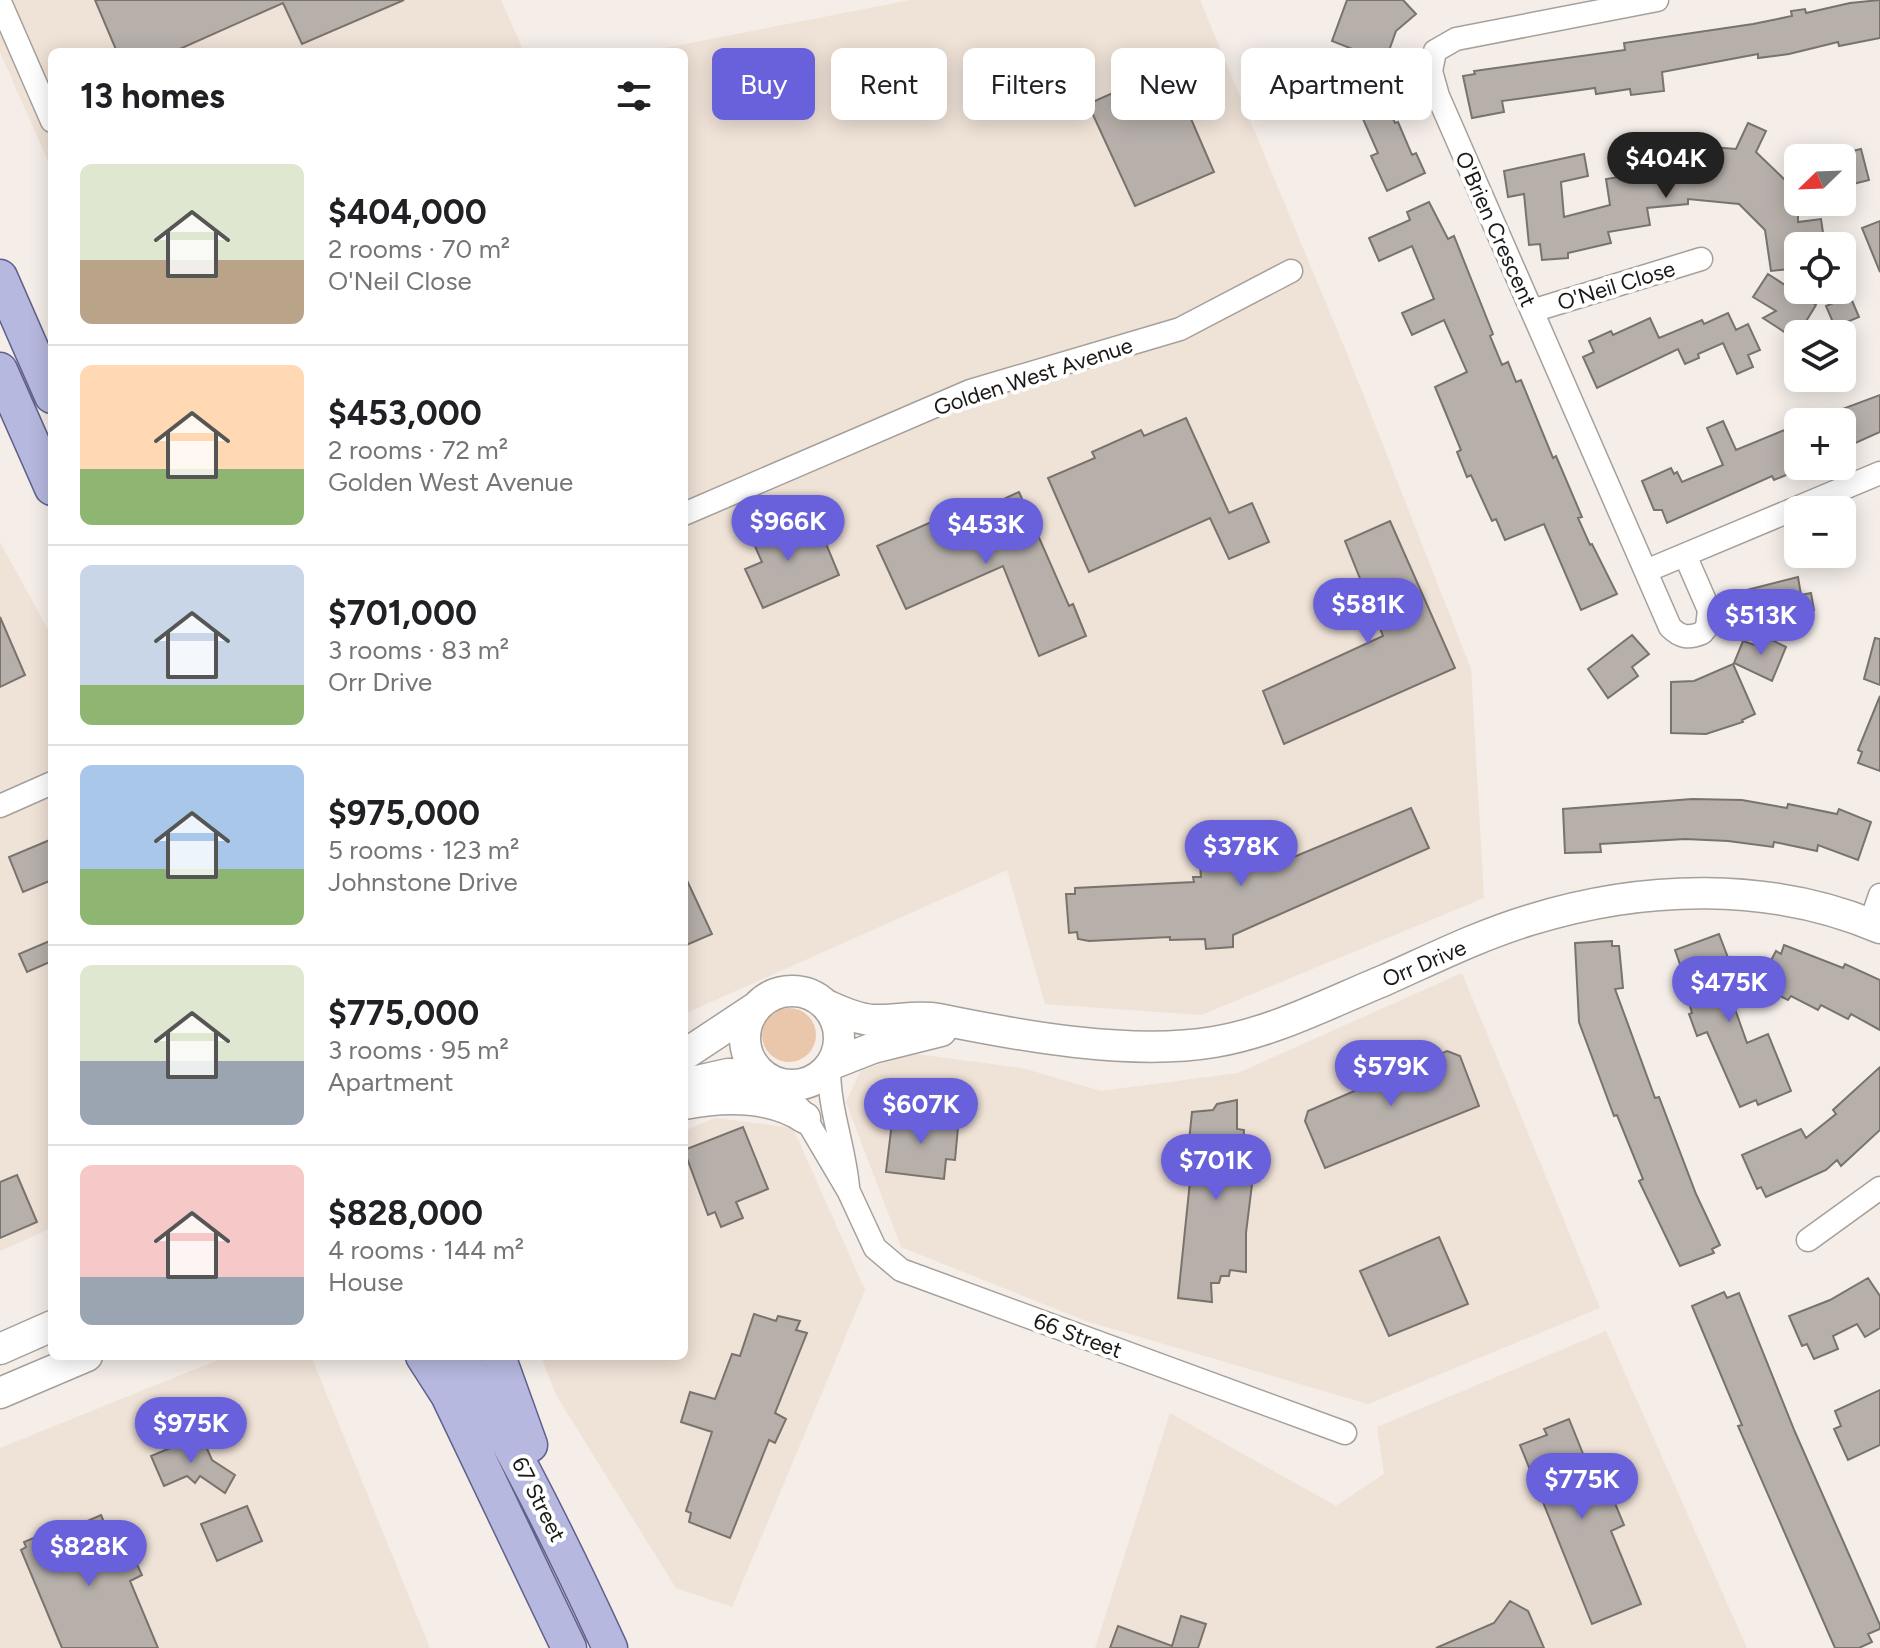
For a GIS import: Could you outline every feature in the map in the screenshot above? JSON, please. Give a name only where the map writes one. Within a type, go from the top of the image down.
[{"type":"main road","points":[[0,277],[48,387]]},
{"type":"main road","points":[[0,370],[48,479]]},
{"type":"main road","name":"67 Street","points":[[426,1360],[448,1395],[569,1648]]},
{"type":"main road","name":"67 Street","points":[[461,1360],[508,1437],[554,1526],[610,1648]]},
{"type":"main road","points":[[500,1360],[522,1419],[554,1526]]},
{"type":"street","name":"O'Brien Crescent","points":[[1657,0],[1445,43],[1435,51],[1431,61],[1432,82],[1670,627],[1679,636],[1695,636],[1707,627],[1709,610],[1685,555]]},
{"type":"street","points":[[0,2],[48,112]]},
{"type":"street","name":"O'Neil Close","points":[[1532,311],[1701,259]]},
{"type":"street","name":"Golden West Avenue","points":[[688,512],[970,391],[1180,329],[1291,271]]},
{"type":"street","points":[[1646,571],[1880,473]]},
{"type":"street","points":[[0,806],[48,785]]},
{"type":"street","name":"Orr Drive","points":[[826,1005],[870,1020],[929,1018],[1134,1047],[1214,1042],[1289,1020],[1528,920],[1626,897],[1690,893],[1760,897],[1877,916]]},
{"type":"street","points":[[688,1052],[765,999],[790,991],[803,992],[826,1005],[835,1018],[839,1033],[838,1049],[831,1066],[818,1079],[803,1085],[787,1086],[767,1078],[728,1074],[688,1083]]},
{"type":"street","points":[[755,1008],[745,1035],[752,1064],[767,1078]]},
{"type":"street","name":"Orr Drive","points":[[831,1066],[873,1048],[968,1025]]},
{"type":"street","name":"66 Street","points":[[831,1066],[829,1099],[844,1151],[849,1192]]},
{"type":"street","name":"66 Street","points":[[767,1078],[789,1096],[805,1118],[849,1192],[875,1248],[901,1270],[1345,1433]]},
{"type":"street","points":[[688,1103],[758,1100],[790,1109],[805,1118]]},
{"type":"street","points":[[1808,1240],[1880,1188]]},
{"type":"street","points":[[0,1349],[48,1328]]},
{"type":"street","points":[[0,1393],[78,1360]]},
{"type":"shaded area","points":[[0,0],[501,0],[522,48],[48,48],[48,161],[0,52]]},
{"type":"shaded area","points":[[911,0],[1200,0],[1220,48],[1111,48],[1111,120],[1225,120],[1225,60],[1241,99],[1241,120],[1250,120],[1348,356],[1471,669],[1484,898],[1201,1015],[1045,1004],[1007,870],[688,1012],[688,48],[665,48]]},
{"type":"shaded area","points":[[0,542],[48,630],[48,1230],[0,1251]]},
{"type":"shaded area","points":[[1462,973],[1600,1308],[1368,1404],[1086,1321],[901,1247],[846,1102],[861,1070],[915,1054],[1022,1068],[1101,1091],[1238,1073]]},
{"type":"shaded area","points":[[789,1008],[808,1016],[816,1035],[808,1054],[789,1062],[770,1054],[762,1035],[770,1016]]},
{"type":"shaded area","points":[[715,1118],[793,1128],[865,1290],[732,1607],[676,1588],[556,1395],[543,1360],[688,1360],[688,1129]]},
{"type":"shaded area","points":[[1606,1331],[1747,1648],[1095,1648],[1170,1413],[1336,1506],[1384,1474],[1377,1427]]},
{"type":"shaded area","points":[[218,1360],[313,1360],[430,1648],[0,1648],[0,1448]]},
{"type":"building","points":[[95,0],[404,0],[302,44],[283,3],[182,48],[115,48]]},
{"type":"building","points":[[1347,0],[1403,0],[1416,14],[1396,31],[1390,48],[1350,48],[1332,41]]},
{"type":"building","points":[[1880,0],[1880,38],[1839,46],[1838,42],[1789,54],[1758,58],[1758,54],[1662,72],[1664,91],[1631,95],[1630,89],[1596,94],[1595,88],[1502,101],[1504,112],[1472,118],[1463,76],[1475,74],[1474,71],[1625,50],[1624,43],[1753,24],[1792,16],[1791,11],[1805,9],[1806,13]]},
{"type":"building","points":[[1111,94],[1111,120],[1192,120],[1214,172],[1135,206],[1095,119],[1095,101]]},
{"type":"building","points":[[1363,120],[1394,120],[1398,122],[1412,155],[1416,153],[1425,173],[1387,191],[1371,156],[1378,153]]},
{"type":"building","points":[[1748,123],[1766,131],[1756,152],[1784,179],[1784,216],[1798,216],[1798,222],[1821,219],[1823,232],[1784,232],[1784,270],[1771,271],[1765,230],[1739,204],[1688,199],[1688,204],[1647,208],[1650,225],[1608,232],[1611,243],[1568,253],[1568,258],[1542,260],[1540,244],[1529,245],[1524,194],[1508,197],[1504,171],[1584,154],[1588,176],[1561,182],[1564,217],[1610,205],[1606,179],[1651,172],[1651,167],[1668,165],[1669,175],[1697,173],[1700,146],[1736,149]]},
{"type":"building","points":[[1861,149],[1869,180],[1856,183],[1856,150]]},
{"type":"building","points":[[1429,202],[1448,239],[1454,236],[1502,365],[1508,362],[1516,382],[1521,380],[1553,458],[1556,456],[1582,517],[1578,518],[1590,545],[1617,594],[1581,610],[1544,524],[1505,540],[1496,519],[1492,521],[1471,475],[1467,477],[1457,452],[1461,450],[1435,387],[1467,372],[1444,320],[1412,335],[1402,313],[1434,299],[1412,246],[1379,261],[1369,238],[1410,220],[1407,212]]},
{"type":"building","points":[[1880,221],[1880,272],[1862,228]]},
{"type":"building","points":[[1768,274],[1784,284],[1784,304],[1816,305],[1807,320],[1784,320],[1784,332],[1763,318],[1776,311],[1753,297]]},
{"type":"building","points":[[1853,304],[1859,317],[1832,320],[1826,306]]},
{"type":"building","points":[[1728,313],[1736,330],[1748,324],[1760,350],[1748,355],[1753,367],[1737,374],[1723,343],[1698,354],[1699,358],[1685,364],[1678,349],[1597,388],[1583,357],[1594,352],[1589,341],[1611,331],[1613,335],[1650,318],[1659,338]]},
{"type":"building","points":[[1880,395],[1880,432],[1856,443],[1856,408],[1845,408]]},
{"type":"building","points":[[1186,418],[1229,513],[1252,503],[1269,542],[1229,559],[1210,518],[1089,572],[1048,478],[1095,458],[1092,452],[1141,430],[1144,436]]},
{"type":"building","points":[[1723,421],[1736,450],[1784,430],[1784,476],[1774,480],[1772,476],[1667,523],[1662,510],[1654,510],[1642,481],[1671,468],[1682,482],[1723,465],[1707,428]]},
{"type":"building","points":[[1019,492],[1069,606],[1073,604],[1086,636],[1039,656],[1003,566],[906,609],[877,546],[963,508],[967,516]]},
{"type":"building","points":[[789,517],[801,544],[822,534],[839,575],[763,608],[745,569],[762,562],[750,535]]},
{"type":"building","points":[[1390,521],[1455,668],[1284,744],[1263,691],[1383,636],[1345,541]]},
{"type":"building","points":[[1798,577],[1801,595],[1811,593],[1814,610],[1752,625],[1743,591]]},
{"type":"building","points":[[0,617],[25,675],[0,687]]},
{"type":"building","points":[[1754,631],[1786,647],[1772,681],[1734,663],[1743,641],[1758,646]]},
{"type":"building","points":[[1632,635],[1649,654],[1632,667],[1638,676],[1608,698],[1588,669]]},
{"type":"building","points":[[1875,638],[1880,639],[1880,685],[1864,679]]},
{"type":"building","points":[[1733,664],[1755,714],[1743,722],[1706,734],[1671,733],[1671,682],[1694,681]]},
{"type":"building","points":[[1880,696],[1880,771],[1858,763],[1862,752],[1858,750]]},
{"type":"building","points":[[1692,799],[1742,800],[1787,808],[1788,804],[1837,814],[1839,809],[1871,822],[1858,860],[1818,845],[1817,851],[1774,842],[1773,847],[1685,839],[1600,844],[1601,852],[1565,853],[1563,809]]},
{"type":"building","points":[[1411,808],[1429,848],[1233,935],[1233,947],[1206,949],[1205,939],[1170,940],[1170,937],[1089,941],[1078,939],[1077,932],[1069,933],[1066,894],[1075,894],[1075,888],[1194,882],[1193,877],[1201,877],[1200,865],[1205,862],[1245,852],[1265,843],[1270,853],[1283,847],[1289,859]]},
{"type":"building","points":[[48,841],[48,882],[23,892],[9,857]]},
{"type":"building","points":[[688,883],[712,934],[688,944]]},
{"type":"building","points":[[1719,934],[1733,971],[1727,968],[1736,993],[1730,995],[1747,1043],[1768,1034],[1791,1091],[1758,1105],[1756,1100],[1740,1107],[1707,1032],[1697,1036],[1689,1014],[1692,1013],[1683,982],[1686,981],[1675,950]]},
{"type":"building","points":[[1612,941],[1612,946],[1619,946],[1623,988],[1615,989],[1655,1098],[1659,1097],[1696,1194],[1720,1245],[1712,1249],[1714,1253],[1680,1266],[1639,1181],[1643,1179],[1617,1115],[1614,1116],[1579,1022],[1575,943]]},
{"type":"building","points":[[48,942],[48,963],[27,972],[19,954]]},
{"type":"building","points":[[1784,945],[1843,968],[1845,964],[1880,980],[1880,1030],[1851,1014],[1848,1019],[1821,1005],[1818,1010],[1791,996],[1788,1000],[1758,985],[1776,951],[1781,954]]},
{"type":"building","points":[[1447,1051],[1460,1056],[1479,1106],[1325,1168],[1305,1121],[1308,1111]]},
{"type":"building","points":[[1880,1067],[1880,1130],[1841,1166],[1837,1160],[1826,1170],[1766,1197],[1761,1187],[1757,1189],[1742,1155],[1801,1129],[1806,1138],[1836,1114],[1833,1110]]},
{"type":"building","points":[[1237,1100],[1237,1129],[1244,1130],[1243,1148],[1248,1149],[1248,1156],[1253,1157],[1251,1168],[1254,1168],[1246,1233],[1246,1272],[1230,1270],[1229,1276],[1221,1276],[1219,1283],[1211,1283],[1212,1302],[1178,1298],[1193,1152],[1188,1151],[1192,1112],[1213,1110],[1217,1104]]},
{"type":"building","points":[[893,1114],[954,1121],[958,1127],[955,1160],[946,1159],[944,1179],[886,1172]]},
{"type":"building","points":[[743,1127],[768,1189],[736,1202],[743,1218],[721,1227],[715,1212],[708,1215],[688,1161],[688,1148]]},
{"type":"building","points":[[17,1175],[37,1222],[0,1238],[0,1182]]},
{"type":"building","points":[[1439,1237],[1468,1304],[1389,1336],[1360,1271]]},
{"type":"building","points":[[1868,1278],[1880,1296],[1880,1328],[1865,1337],[1857,1324],[1833,1336],[1838,1349],[1814,1359],[1807,1344],[1802,1346],[1789,1316],[1830,1300]]},
{"type":"building","points":[[1724,1292],[1727,1298],[1739,1293],[1795,1432],[1880,1625],[1880,1629],[1868,1634],[1872,1642],[1859,1648],[1835,1648],[1738,1426],[1742,1425],[1692,1306]]},
{"type":"building","points":[[754,1314],[776,1321],[778,1316],[800,1321],[796,1330],[807,1333],[775,1413],[786,1419],[775,1443],[769,1440],[730,1538],[689,1522],[691,1513],[686,1511],[712,1432],[681,1422],[690,1392],[715,1399],[732,1354],[740,1356]]},
{"type":"building","points":[[1880,1390],[1880,1445],[1848,1460],[1834,1429],[1841,1426],[1835,1411]]},
{"type":"building","points":[[1569,1419],[1592,1476],[1602,1472],[1624,1525],[1611,1531],[1641,1604],[1592,1624],[1520,1445],[1547,1435],[1544,1429]]},
{"type":"building","points":[[201,1435],[212,1460],[235,1475],[225,1493],[200,1476],[195,1483],[187,1476],[164,1486],[151,1456]]},
{"type":"building","points":[[247,1506],[262,1541],[217,1561],[201,1524]]},
{"type":"building","points":[[101,1515],[113,1544],[125,1539],[142,1575],[130,1581],[158,1648],[62,1648],[21,1550],[26,1547],[24,1542],[53,1530],[55,1535]]},
{"type":"building","points":[[1510,1601],[1528,1611],[1544,1648],[1436,1648],[1494,1623]]},
{"type":"building","points":[[1181,1616],[1206,1624],[1198,1648],[1110,1648],[1118,1626],[1172,1646]]}]
